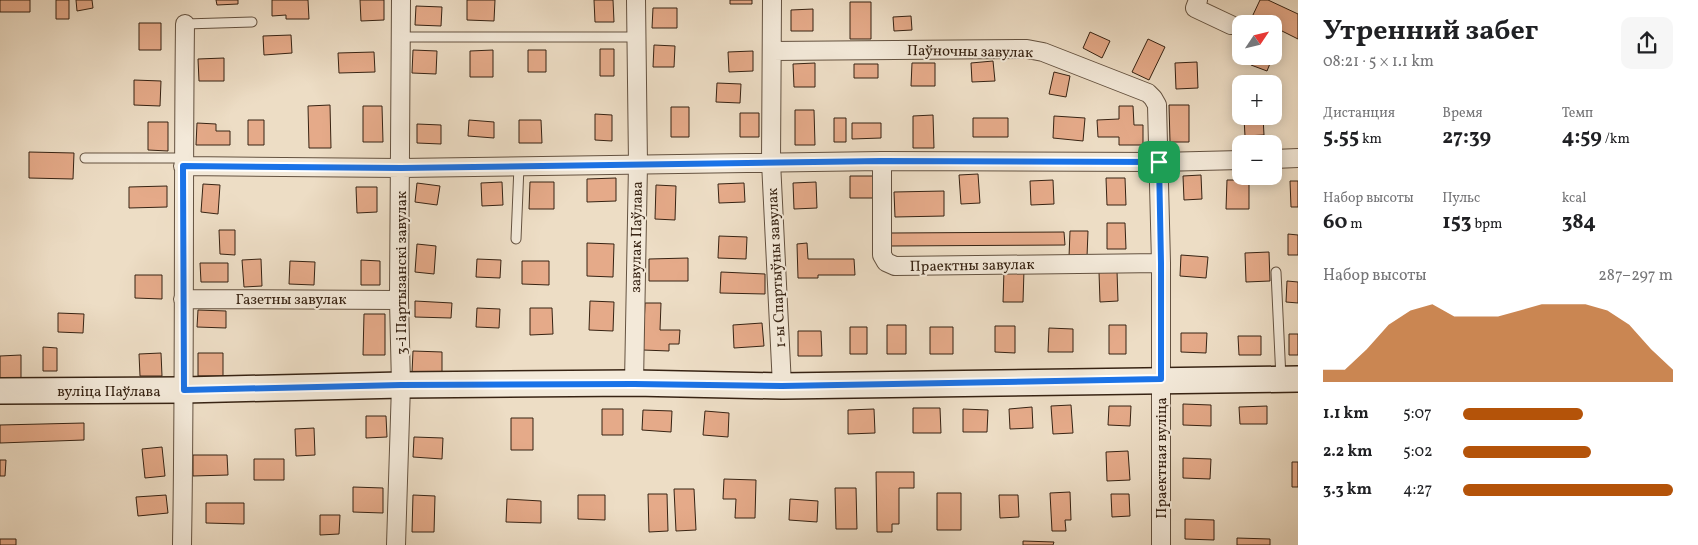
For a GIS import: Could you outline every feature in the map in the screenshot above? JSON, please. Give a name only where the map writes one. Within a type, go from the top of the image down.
[{"type":"street","name":"3-і Партызанскі завулак","points":[[396,545],[401,385],[401,0]]},
{"type":"street","name":"завулак Паўлава","points":[[634,384],[638,164],[636,0]]},
{"type":"street","name":"1-ы Спартыўны завулак","points":[[772,0],[771,162],[782,386]]},
{"type":"street","points":[[1198,0],[1195,8],[1231,25]]},
{"type":"street","points":[[182,545],[185,24]]},
{"type":"street","name":"Паўночны завулак","points":[[772,51],[1027,49],[1043,52],[1148,93],[1157,105],[1159,162]]},
{"type":"street","points":[[1282,159],[1298,158]]},
{"type":"street","points":[[184,162],[401,168],[771,162],[1232,160]]},
{"type":"street","name":"Праектны завулак","points":[[882,161],[882,256],[886,262],[895,266],[1161,263]]},
{"type":"street","name":"Праектная вуліца","points":[[1159,162],[1161,545]]},
{"type":"street","name":"Газетны завулак","points":[[184,299],[400,300]]},
{"type":"street","name":"вуліца Паўлава","points":[[0,391],[184,390],[401,385],[634,384],[782,386],[1161,379],[1289,379]]},
{"type":"lane","points":[[185,24],[252,22]]},
{"type":"lane","points":[[401,37],[637,37]]},
{"type":"lane","points":[[85,158],[184,162]]},
{"type":"lane","points":[[516,239],[519,166]]},
{"type":"lane","points":[[1276,272],[1289,379]]},
{"type":"building","points":[[0,0],[30,0],[30,12],[0,12]]},
{"type":"building","points":[[56,0],[69,0],[69,19],[56,19]]},
{"type":"building","points":[[76,0],[92,0],[93,8],[77,11]]},
{"type":"building","points":[[216,0],[238,0],[238,4],[217,5]]},
{"type":"building","points":[[272,0],[308,0],[309,19],[286,19],[286,15],[272,16]]},
{"type":"building","points":[[360,0],[384,0],[384,20],[361,21]]},
{"type":"building","points":[[467,0],[495,0],[494,21],[467,20]]},
{"type":"building","points":[[594,0],[613,0],[614,22],[595,22]]},
{"type":"building","points":[[730,0],[752,0],[752,4],[730,4]]},
{"type":"building","points":[[1260,0],[1268,0],[1298,14],[1298,39],[1282,31],[1282,15],[1253,15]]},
{"type":"building","points":[[850,2],[871,2],[871,39],[850,39]]},
{"type":"building","points":[[416,6],[442,7],[441,26],[415,25]]},
{"type":"building","points":[[653,8],[677,8],[677,28],[652,28]]},
{"type":"building","points":[[813,9],[813,31],[791,31],[791,10]]},
{"type":"building","points":[[911,16],[912,30],[894,31],[893,17]]},
{"type":"building","points":[[139,23],[161,23],[161,50],[139,50]]},
{"type":"building","points":[[1090,32],[1110,41],[1102,58],[1083,48]]},
{"type":"building","points":[[291,35],[292,53],[264,55],[263,36]]},
{"type":"building","points":[[1148,39],[1165,47],[1149,80],[1132,72]]},
{"type":"building","points":[[654,45],[675,46],[674,67],[653,67]]},
{"type":"building","points":[[600,49],[614,49],[614,76],[600,76]]},
{"type":"building","points":[[413,50],[437,51],[436,74],[412,73]]},
{"type":"building","points":[[493,50],[493,77],[470,77],[470,51]]},
{"type":"building","points":[[528,50],[546,50],[546,72],[528,72]]},
{"type":"building","points":[[753,51],[753,71],[729,72],[728,52]]},
{"type":"building","points":[[374,52],[375,72],[339,73],[338,53]]},
{"type":"building","points":[[224,58],[224,81],[199,81],[198,59]]},
{"type":"building","points":[[993,61],[995,81],[972,82],[971,63]]},
{"type":"building","points":[[1197,62],[1198,88],[1176,89],[1175,63]]},
{"type":"building","points":[[815,63],[815,87],[794,87],[793,64]]},
{"type":"building","points":[[912,63],[935,63],[935,86],[911,86]]},
{"type":"building","points":[[854,64],[878,64],[878,78],[854,78]]},
{"type":"building","points":[[1251,65],[1269,65],[1267,71]]},
{"type":"building","points":[[1054,72],[1070,76],[1066,97],[1049,94]]},
{"type":"building","points":[[134,80],[161,81],[160,106],[134,105]]},
{"type":"building","points":[[717,83],[741,84],[740,103],[716,102]]},
{"type":"building","points":[[330,105],[331,148],[309,148],[308,106]]},
{"type":"building","points":[[1169,105],[1189,105],[1189,142],[1170,142]]},
{"type":"building","points":[[363,106],[382,106],[383,142],[363,142]]},
{"type":"building","points":[[1119,106],[1133,106],[1134,125],[1143,125],[1143,145],[1119,145],[1119,137],[1098,137],[1097,120],[1119,119]]},
{"type":"building","points":[[671,107],[689,107],[689,137],[671,137]]},
{"type":"building","points":[[795,110],[814,110],[815,145],[795,145]]},
{"type":"building","points":[[740,113],[759,113],[759,137],[740,137]]},
{"type":"building","points":[[595,114],[612,115],[612,141],[595,140]]},
{"type":"building","points":[[933,115],[934,148],[913,148],[913,116]]},
{"type":"building","points":[[1054,116],[1085,118],[1083,141],[1053,138]]},
{"type":"building","points":[[834,118],[846,118],[846,142],[834,142]]},
{"type":"building","points":[[973,118],[1008,118],[1008,137],[973,137]]},
{"type":"building","points":[[248,120],[264,120],[264,145],[248,145]]},
{"type":"building","points":[[469,120],[494,122],[494,138],[468,136]]},
{"type":"building","points":[[519,120],[541,120],[542,143],[519,143]]},
{"type":"building","points":[[148,122],[168,122],[168,151],[148,150]]},
{"type":"building","points":[[197,123],[216,124],[216,131],[230,131],[230,145],[196,145]]},
{"type":"building","points":[[852,123],[881,123],[881,138],[852,139]]},
{"type":"building","points":[[417,124],[441,125],[441,144],[417,143]]},
{"type":"building","points":[[1244,125],[1263,125],[1264,135],[1245,135]]},
{"type":"building","points":[[29,152],[74,153],[73,179],[29,178]]},
{"type":"building","points":[[978,174],[980,203],[961,204],[959,175]]},
{"type":"building","points":[[1201,175],[1202,199],[1184,200],[1183,176]]},
{"type":"building","points":[[850,176],[874,176],[875,198],[850,198]]},
{"type":"building","points":[[616,178],[616,201],[587,202],[587,179]]},
{"type":"building","points":[[1106,178],[1125,178],[1126,205],[1107,205]]},
{"type":"building","points":[[1053,180],[1054,204],[1031,205],[1030,181]]},
{"type":"building","points":[[1227,180],[1232,180],[1232,185],[1249,185],[1249,209],[1226,209]]},
{"type":"building","points":[[1290,181],[1298,181],[1298,207],[1291,207]]},
{"type":"building","points":[[502,182],[503,205],[482,206],[481,183]]},
{"type":"building","points":[[530,182],[554,182],[554,209],[529,209]]},
{"type":"building","points":[[816,182],[817,208],[794,209],[793,183]]},
{"type":"building","points":[[417,183],[440,186],[437,205],[415,202]]},
{"type":"building","points":[[744,183],[745,202],[719,203],[718,184]]},
{"type":"building","points":[[203,184],[220,185],[218,214],[201,212]]},
{"type":"building","points":[[656,185],[676,186],[675,220],[655,219]]},
{"type":"building","points":[[167,186],[167,207],[129,208],[129,187]]},
{"type":"building","points":[[356,187],[377,187],[377,212],[357,213]]},
{"type":"building","points":[[944,191],[944,216],[895,217],[894,192]]},
{"type":"building","points":[[1107,223],[1125,223],[1126,249],[1107,249]]},
{"type":"building","points":[[219,230],[235,230],[235,255],[220,254]]},
{"type":"building","points":[[1070,231],[1088,231],[1087,257],[1069,257]]},
{"type":"building","points":[[1064,232],[1065,245],[891,246],[891,233]]},
{"type":"building","points":[[1288,234],[1298,235],[1298,255],[1288,255]]},
{"type":"building","points":[[719,236],[747,237],[746,259],[718,258]]},
{"type":"building","points":[[587,243],[614,244],[613,277],[587,276]]},
{"type":"building","points":[[807,243],[808,259],[854,259],[855,275],[818,275],[818,278],[798,278],[797,244]]},
{"type":"building","points":[[417,244],[436,246],[434,274],[415,272]]},
{"type":"building","points":[[1269,252],[1270,281],[1246,282],[1245,253]]},
{"type":"building","points":[[1181,255],[1208,257],[1206,278],[1180,276]]},
{"type":"building","points":[[688,258],[688,281],[649,281],[649,259]]},
{"type":"building","points":[[261,259],[262,286],[244,287],[242,260]]},
{"type":"building","points":[[477,259],[501,260],[500,278],[476,277]]},
{"type":"building","points":[[361,260],[380,261],[380,285],[361,285]]},
{"type":"building","points":[[290,261],[315,262],[314,285],[289,284]]},
{"type":"building","points":[[522,261],[549,261],[549,285],[522,284]]},
{"type":"building","points":[[200,263],[228,263],[228,282],[201,282]]},
{"type":"building","points":[[1004,270],[1024,270],[1023,302],[1003,302]]},
{"type":"building","points":[[1117,271],[1118,301],[1100,302],[1099,272]]},
{"type":"building","points":[[721,272],[765,274],[765,294],[720,293]]},
{"type":"building","points":[[135,275],[162,275],[162,299],[135,298]]},
{"type":"building","points":[[1287,281],[1298,282],[1298,303],[1286,302]]},
{"type":"building","points":[[415,301],[452,303],[451,318],[415,317]]},
{"type":"building","points":[[590,301],[614,302],[613,331],[589,330]]},
{"type":"building","points":[[645,303],[661,303],[660,330],[680,330],[679,344],[669,344],[669,351],[643,350]]},
{"type":"building","points":[[477,308],[500,309],[499,328],[476,327]]},
{"type":"building","points":[[530,308],[552,308],[553,334],[530,335]]},
{"type":"building","points":[[198,310],[226,311],[226,328],[197,327]]},
{"type":"building","points":[[58,313],[84,314],[83,333],[58,332]]},
{"type":"building","points":[[364,314],[385,314],[385,355],[363,355]]},
{"type":"building","points":[[762,323],[764,346],[734,348],[733,325]]},
{"type":"building","points":[[887,325],[906,325],[906,354],[887,354]]},
{"type":"building","points":[[1109,325],[1126,325],[1126,354],[1109,354]]},
{"type":"building","points":[[995,326],[1015,326],[1015,353],[995,352]]},
{"type":"building","points":[[850,327],[867,327],[867,354],[850,354]]},
{"type":"building","points":[[930,327],[953,327],[953,354],[930,354]]},
{"type":"building","points":[[1049,328],[1073,329],[1073,352],[1048,352]]},
{"type":"building","points":[[798,331],[821,331],[822,356],[798,356]]},
{"type":"building","points":[[1181,333],[1207,333],[1206,353],[1181,352]]},
{"type":"building","points":[[1289,334],[1298,334],[1298,355],[1289,355]]},
{"type":"building","points":[[1238,336],[1261,336],[1261,355],[1239,355]]},
{"type":"building","points":[[43,347],[57,348],[57,371],[43,371]]},
{"type":"building","points":[[413,351],[442,352],[442,374],[412,373]]},
{"type":"building","points":[[161,353],[162,376],[140,376],[139,354]]},
{"type":"building","points":[[198,353],[223,353],[223,376],[198,376]]},
{"type":"building","points":[[21,355],[21,378],[0,378],[0,356]]},
{"type":"building","points":[[1183,404],[1211,405],[1211,426],[1183,425]]},
{"type":"building","points":[[1071,405],[1073,433],[1053,434],[1051,406]]},
{"type":"building","points":[[1109,406],[1131,406],[1130,426],[1108,425]]},
{"type":"building","points":[[1267,406],[1267,424],[1240,424],[1239,407]]},
{"type":"building","points":[[1032,407],[1033,428],[1010,429],[1009,409]]},
{"type":"building","points":[[913,408],[940,408],[941,433],[913,433]]},
{"type":"building","points":[[602,409],[623,409],[623,435],[602,435]]},
{"type":"building","points":[[874,409],[875,433],[848,434],[848,410]]},
{"type":"building","points":[[963,409],[988,410],[987,432],[963,432]]},
{"type":"building","points":[[643,410],[672,411],[671,432],[642,430]]},
{"type":"building","points":[[705,411],[729,413],[728,437],[703,435]]},
{"type":"building","points":[[366,416],[386,416],[387,437],[366,438]]},
{"type":"building","points":[[511,418],[533,418],[533,450],[511,450]]},
{"type":"building","points":[[84,423],[84,440],[0,443],[0,425]]},
{"type":"building","points":[[314,428],[315,455],[296,456],[295,429]]},
{"type":"building","points":[[414,437],[443,438],[442,459],[413,457]]},
{"type":"building","points":[[162,447],[165,476],[145,478],[142,449]]},
{"type":"building","points":[[1128,451],[1130,480],[1107,481],[1106,452]]},
{"type":"building","points":[[193,455],[227,455],[228,475],[193,476]]},
{"type":"building","points":[[1183,458],[1211,459],[1210,479],[1183,478]]},
{"type":"building","points":[[254,459],[284,459],[284,480],[254,480]]},
{"type":"building","points":[[0,460],[6,460],[5,476],[0,476]]},
{"type":"building","points":[[1292,462],[1298,462],[1298,487],[1292,487]]},
{"type":"building","points":[[876,472],[914,472],[914,488],[899,488],[899,524],[892,524],[892,532],[877,532]]},
{"type":"building","points":[[724,479],[756,480],[755,518],[735,518],[736,499],[723,499]]},
{"type":"building","points":[[353,487],[383,488],[383,513],[353,512]]},
{"type":"building","points":[[835,488],[856,488],[857,529],[836,529]]},
{"type":"building","points":[[674,489],[694,489],[696,530],[676,531]]},
{"type":"building","points":[[1070,492],[1071,520],[1065,520],[1066,531],[1052,531],[1050,493]]},
{"type":"building","points":[[937,493],[961,493],[961,530],[937,530]]},
{"type":"building","points":[[648,494],[667,494],[668,531],[649,532]]},
{"type":"building","points":[[1111,494],[1129,494],[1130,516],[1112,517]]},
{"type":"building","points":[[166,495],[168,513],[138,516],[136,497]]},
{"type":"building","points":[[413,495],[435,496],[434,532],[412,532]]},
{"type":"building","points":[[578,495],[605,495],[605,520],[578,519]]},
{"type":"building","points":[[999,495],[1018,495],[1019,517],[1000,518]]},
{"type":"building","points":[[507,499],[541,501],[541,523],[506,522]]},
{"type":"building","points":[[790,499],[818,501],[817,522],[789,520]]},
{"type":"building","points":[[206,503],[244,503],[244,524],[206,523]]},
{"type":"building","points":[[320,515],[340,515],[339,534],[320,535]]},
{"type":"building","points":[[1185,519],[1214,520],[1214,540],[1185,539]]},
{"type":"building","points":[[1237,538],[1270,539],[1270,545],[1237,545]]},
{"type":"building","points":[[0,539],[16,539],[16,545],[0,545]]},
{"type":"building","points":[[1023,541],[1054,542],[1053,545],[1023,545]]},
{"type":"route","points":[[882,161],[1159,162],[1161,379],[782,386],[634,384],[401,385],[184,390],[183,166],[401,168],[882,161]]}]
